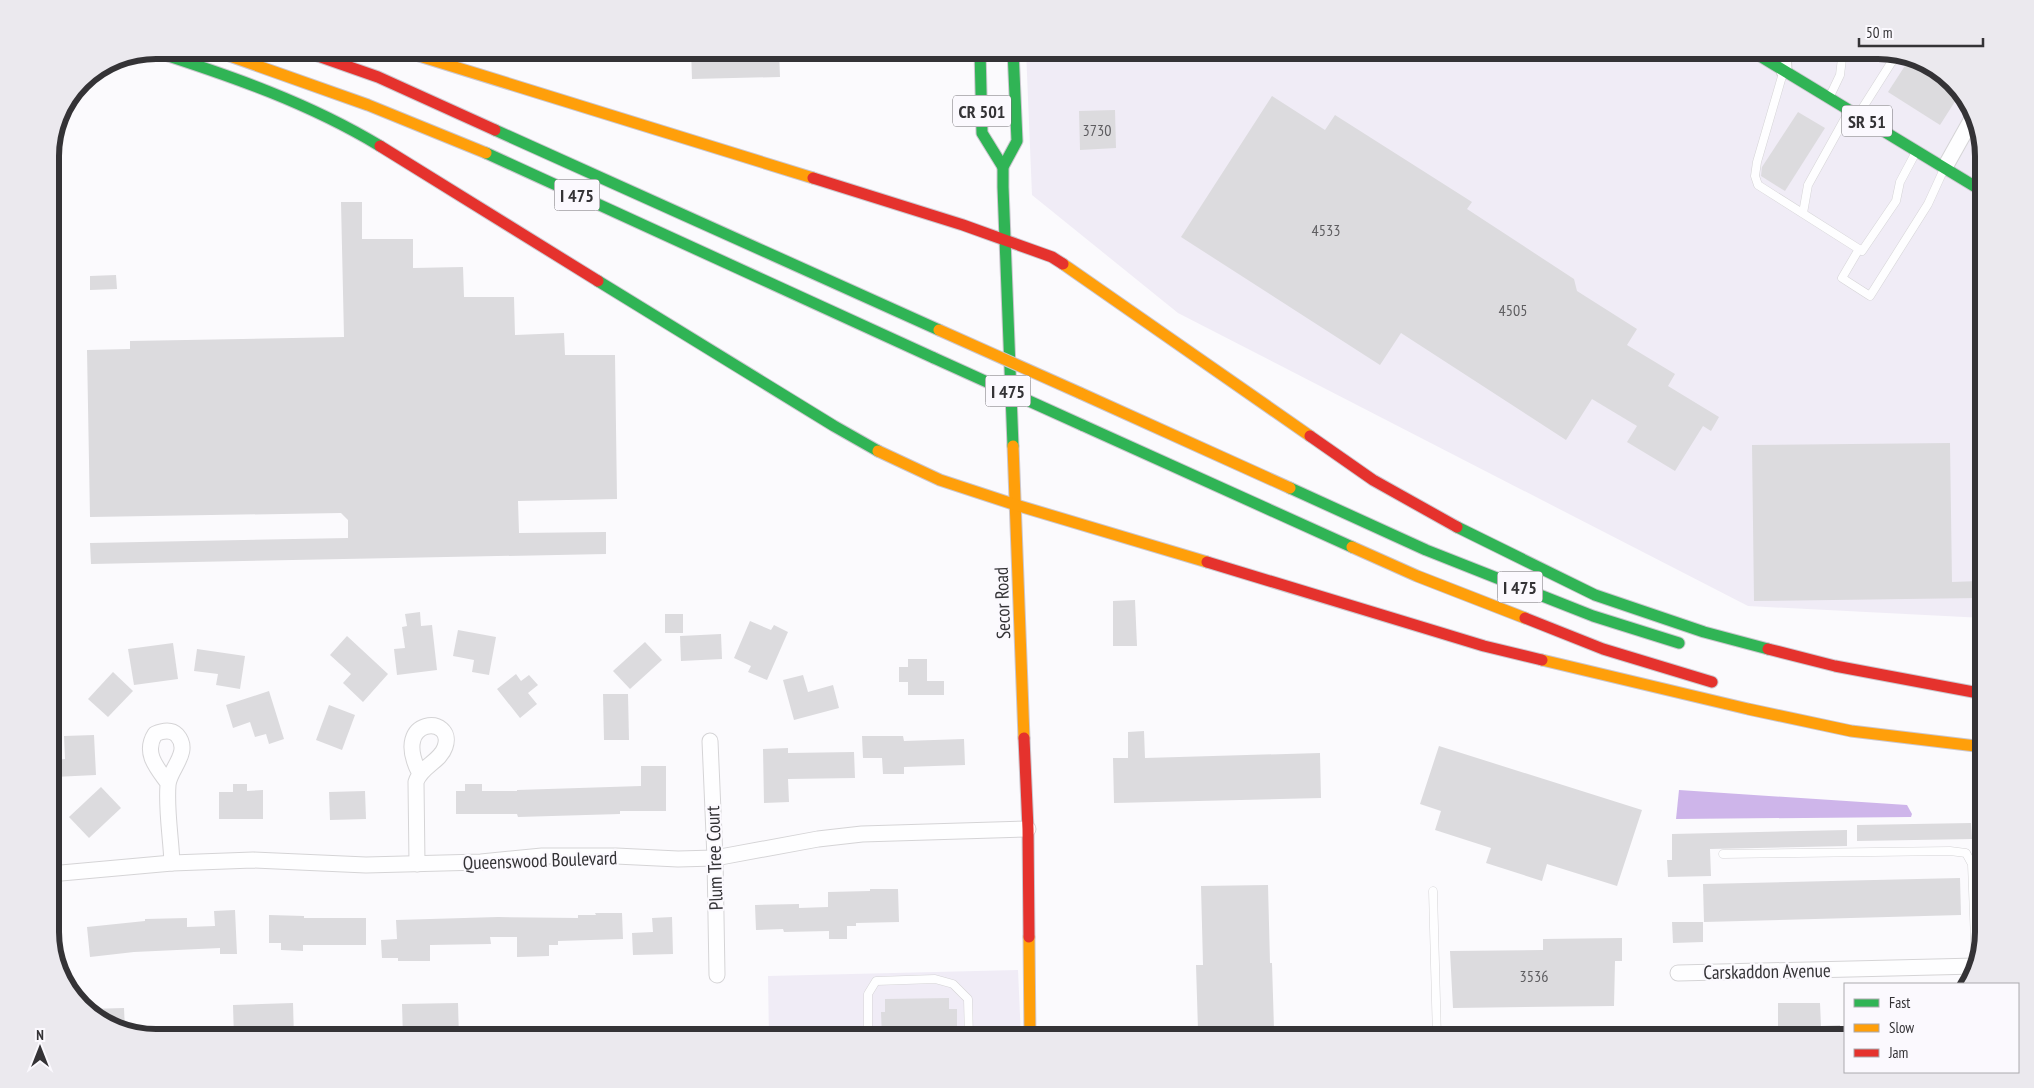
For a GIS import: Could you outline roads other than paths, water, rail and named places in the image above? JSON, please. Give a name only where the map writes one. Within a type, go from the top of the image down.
[{"type":"main road","points":[[180,59],[230,76],[296,103],[357,134],[849,435],[887,456],[940,480],[1016,505],[1484,646],[1748,709],[1851,731],[1975,746]]},
{"type":"main road","name":"I 475","points":[[238,59],[368,106],[503,160],[934,358],[1417,576],[1603,649],[1726,686]]},
{"type":"main road","name":"I 475","points":[[327,59],[378,77],[1426,550],[1592,616],[1692,647]]},
{"type":"main road","points":[[430,59],[1004,239],[1052,257],[1373,480],[1438,518],[1595,595],[1704,632],[1816,662],[1975,692]]},
{"type":"main road","name":"CR 501","points":[[980,59],[982,133],[1003,167]]},
{"type":"main road","name":"Secor Road","points":[[1012,59],[1017,141],[1003,167],[1004,239],[1028,829],[1030,1029]]},
{"type":"main road","name":"SR 51","points":[[1765,59],[1975,186]]},
{"type":"main road","points":[[1923,694],[1975,703]]},
{"type":"street","points":[[1783,59],[1784,71]]},
{"type":"street","points":[[1945,167],[1969,123]]},
{"type":"street","name":"Plum Tree Court","points":[[710,741],[717,975]]},
{"type":"street","points":[[417,864],[416,782],[419,772]]},
{"type":"street","points":[[168,784],[172,863]]},
{"type":"street","name":"Queenswood Boulevard","points":[[59,873],[172,863],[253,860],[366,865],[481,862],[542,856],[715,858],[818,838],[862,834],[1028,829]]},
{"type":"street","name":"Carskaddon Avenue","points":[[1678,973],[1969,966]]},
{"type":"street","points":[[1880,969],[1880,983]]},
{"type":"lane","points":[[1829,98],[1840,74],[1841,59]]},
{"type":"lane","points":[[1803,213],[1808,185],[1854,113],[1894,61]]},
{"type":"lane","points":[[1784,71],[1757,162],[1756,176],[1758,185],[1862,252],[1896,201],[1900,182],[1917,150]]},
{"type":"lane","points":[[1858,249],[1842,278],[1870,296],[1928,204],[1945,167]]},
{"type":"lane","points":[[1724,854],[1950,851],[1966,853],[1972,864],[1975,935]]},
{"type":"lane","points":[[1433,891],[1437,1029]]},
{"type":"lane","points":[[868,1026],[868,994],[876,982],[936,979],[953,984],[968,999],[969,1029]]}]
